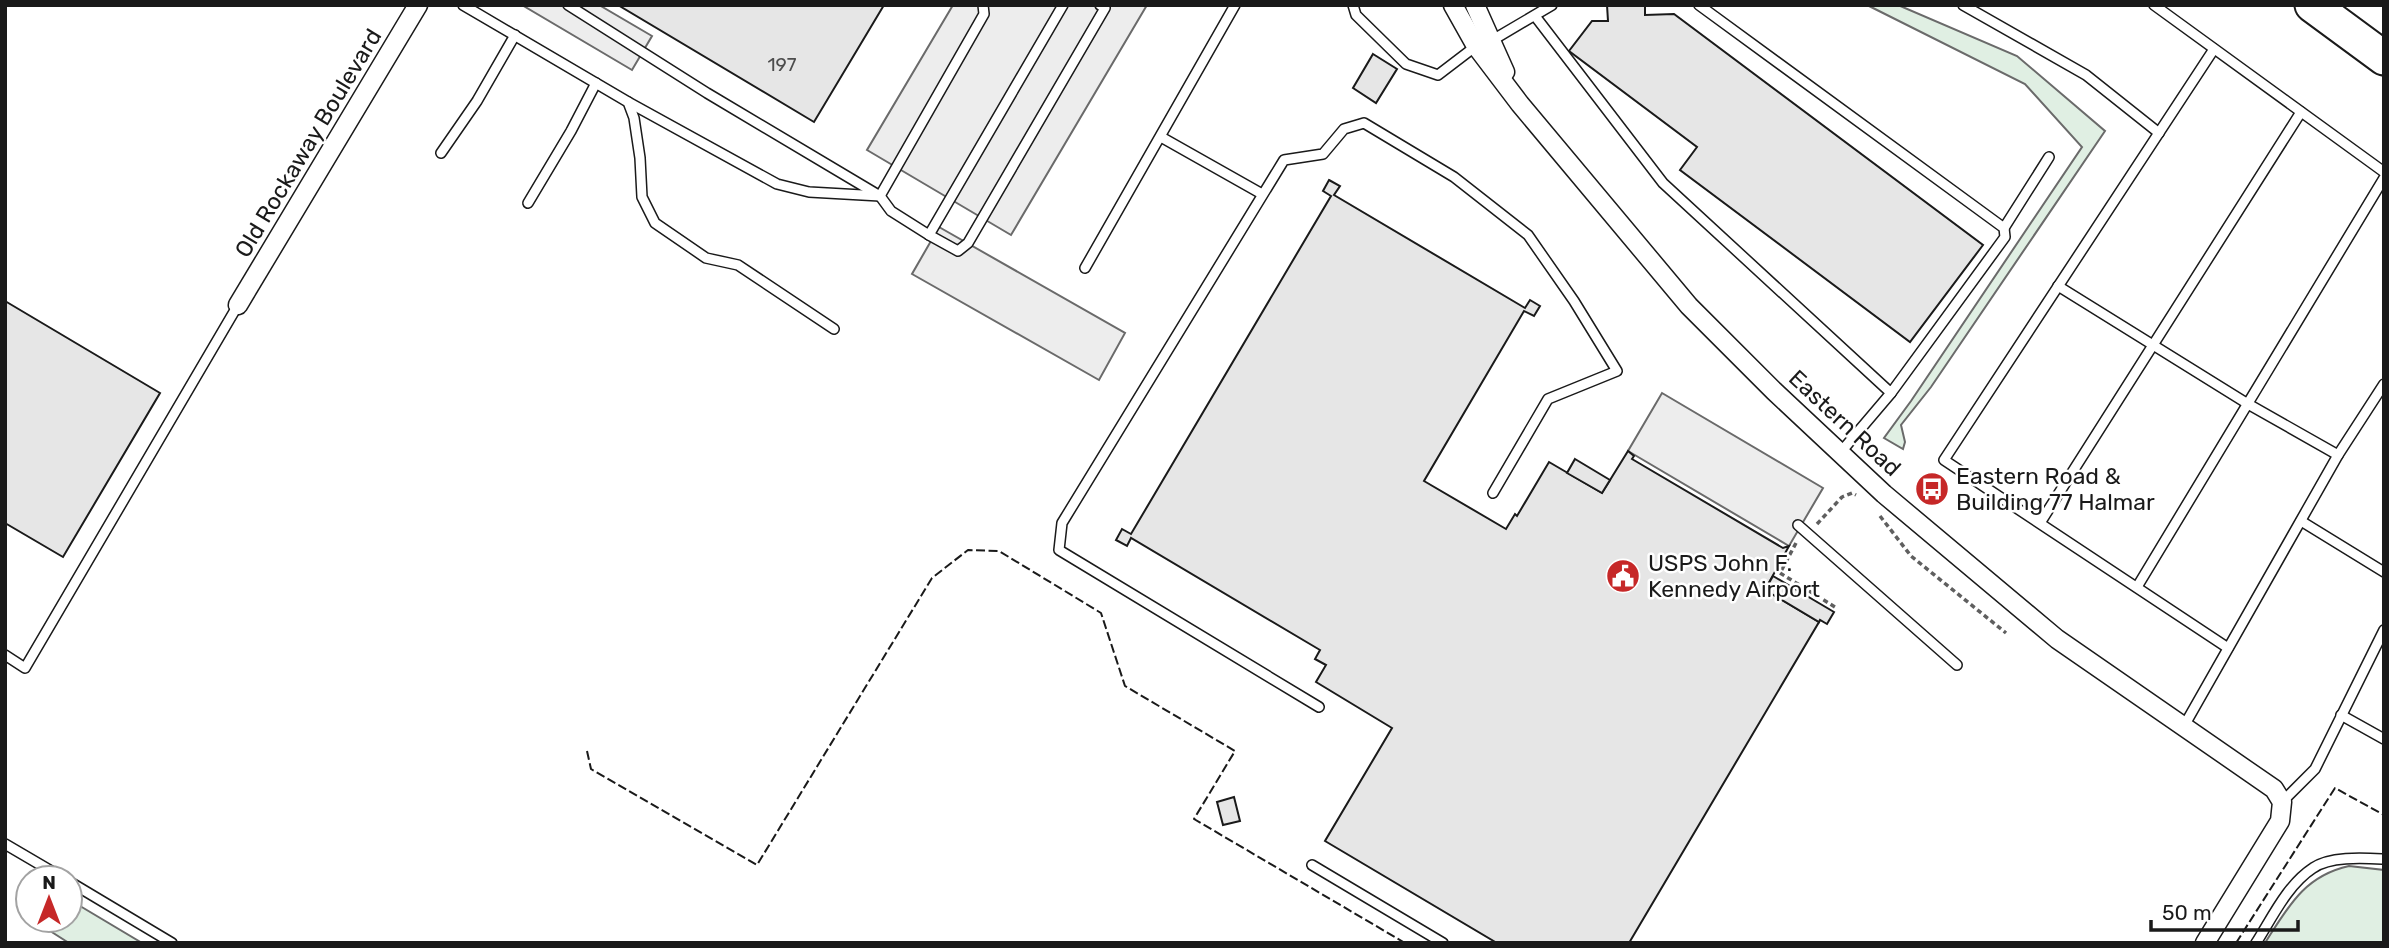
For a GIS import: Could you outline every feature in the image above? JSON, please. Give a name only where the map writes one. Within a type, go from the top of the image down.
[{"type":"highway","points":[[2312,5],[2384,58]]},
{"type":"street","name":"Old Rockaway Boulevard","points":[[238,305],[418,5]]},
{"type":"street","name":"Eastern Road","points":[[1452,5],[1483,43],[1520,104],[1689,306],[1840,453],[1884,494],[2057,639],[2274,789],[2282,802]]},
{"type":"street","points":[[1475,5],[1483,43]]},
{"type":"street","points":[[2205,943],[2280,821],[2282,802]]},
{"type":"lane","points":[[463,5],[628,102],[777,184],[809,192],[880,196]]},
{"type":"lane","points":[[568,5],[707,93],[880,196],[891,211],[958,251],[968,243],[1105,8],[1100,5]]},
{"type":"lane","points":[[880,196],[984,14],[983,5]]},
{"type":"lane","points":[[929,235],[1063,5]]},
{"type":"lane","points":[[1085,268],[1236,5]]},
{"type":"lane","points":[[1353,5],[1356,15],[1406,64],[1438,75],[1483,43],[1551,6]]},
{"type":"lane","points":[[1699,5],[2004,228]]},
{"type":"lane","points":[[1963,5],[2086,75],[2159,133]]},
{"type":"lane","points":[[2154,5],[2384,172]]},
{"type":"lane","points":[[1535,16],[1663,183],[1891,393]]},
{"type":"lane","points":[[441,153],[477,101],[514,35]]},
{"type":"lane","points":[[2214,49],[1944,460],[2228,648]]},
{"type":"lane","points":[[528,203],[596,83]]},
{"type":"lane","points":[[628,102],[634,118],[640,158],[642,197],[655,223],[706,258],[738,265],[834,329]]},
{"type":"lane","points":[[2040,523],[2301,112]]},
{"type":"lane","points":[[1319,707],[1059,550],[1062,523],[1284,160],[1323,154],[1344,129],[1364,123],[1454,177],[1528,235],[1574,301],[1617,371],[1548,399],[1493,493]]},
{"type":"lane","points":[[1161,137],[1262,194]]},
{"type":"lane","points":[[1840,453],[1891,393],[2005,237],[2004,228],[2049,157]]},
{"type":"lane","points":[[2137,587],[2384,178]]},
{"type":"lane","points":[[2058,286],[2248,404],[2337,455]]},
{"type":"lane","points":[[5,655],[25,668],[238,305]]},
{"type":"lane","points":[[2184,726],[2337,455],[2384,384]]},
{"type":"lane","points":[[2301,521],[2384,572]]},
{"type":"lane","points":[[1798,525],[1957,665]]},
{"type":"lane","points":[[2282,802],[2315,769],[2384,630]]},
{"type":"lane","points":[[2341,715],[2384,739]]},
{"type":"lane","points":[[5,844],[39,864]]},
{"type":"lane","points":[[2256,943],[2291,888],[2314,866],[2347,858],[2384,859]]},
{"type":"lane","points":[[1312,865],[1443,943]]},
{"type":"lane","points":[[84,890],[172,943]]},
{"type":"path","points":[[1813,528],[1846,494],[1854,494],[1862,501]]},
{"type":"path","points":[[1878,514],[1911,556],[2007,633]]},
{"type":"path","points":[[1796,543],[1780,573],[1835,607]]},
{"type":"green space","points":[[1867,5],[1898,5],[2017,56],[2105,131],[1931,387],[1901,425],[1905,442],[1903,449],[1884,438],[2082,147],[2025,84]]},
{"type":"green space","points":[[2349,866],[2384,870],[2384,943],[2265,943],[2290,905],[2309,885],[2320,877]]},
{"type":"green space","points":[[84,908],[142,943],[69,943],[55,934],[84,934]]},
{"type":"shaded area","points":[[522,5],[599,5],[652,36],[632,70]]},
{"type":"shaded area","points":[[953,5],[1147,5],[1011,235],[867,150]]},
{"type":"shaded area","points":[[939,227],[1125,333],[1099,380],[912,274]]},
{"type":"shaded area","points":[[1662,393],[1823,488],[1789,546],[1628,451]]},
{"type":"building","points":[[618,5],[884,5],[814,122]]},
{"type":"building","points":[[1607,5],[1645,5],[1645,15],[1674,14],[1983,245],[1910,342],[1680,170],[1697,147],[1569,51],[1592,21],[1608,21]]},
{"type":"building","points":[[1373,54],[1397,69],[1376,103],[1353,88]]},
{"type":"building","points":[[1329,180],[1340,186],[1334,195],[1525,308],[1530,300],[1540,306],[1534,316],[1524,311],[1424,481],[1506,529],[1515,514],[1517,516],[1549,462],[1602,493],[1628,451],[1634,456],[1632,459],[1783,548],[1789,546],[1765,590],[1819,622],[1629,943],[1497,943],[1325,841],[1392,728],[1316,682],[1326,665],[1315,659],[1320,650],[1131,538],[1127,546],[1116,540],[1122,529],[1131,534],[1331,196],[1323,191]]},
{"type":"building","points":[[5,301],[160,393],[63,557],[5,523]]},
{"type":"building","points":[[1575,459],[1610,480],[1602,493],[1567,473]]},
{"type":"building","points":[[1773,576],[1834,612],[1827,624],[1765,590]]},
{"type":"building","points":[[1234,797],[1240,821],[1223,825],[1217,802]]},
{"type":"fence","points":[[587,751],[591,769],[757,865],[932,578],[968,550],[999,551],[1101,613],[1125,686],[1235,751],[1194,819],[1405,943]]},
{"type":"fence","points":[[2236,943],[2335,788],[2384,815]]},
{"type":"place","name":"Eastern Road & Building 77 Halmar","points":[[1932,489]]},
{"type":"place","name":"USPS John F. Kennedy Airport","points":[[1623,576]]}]
